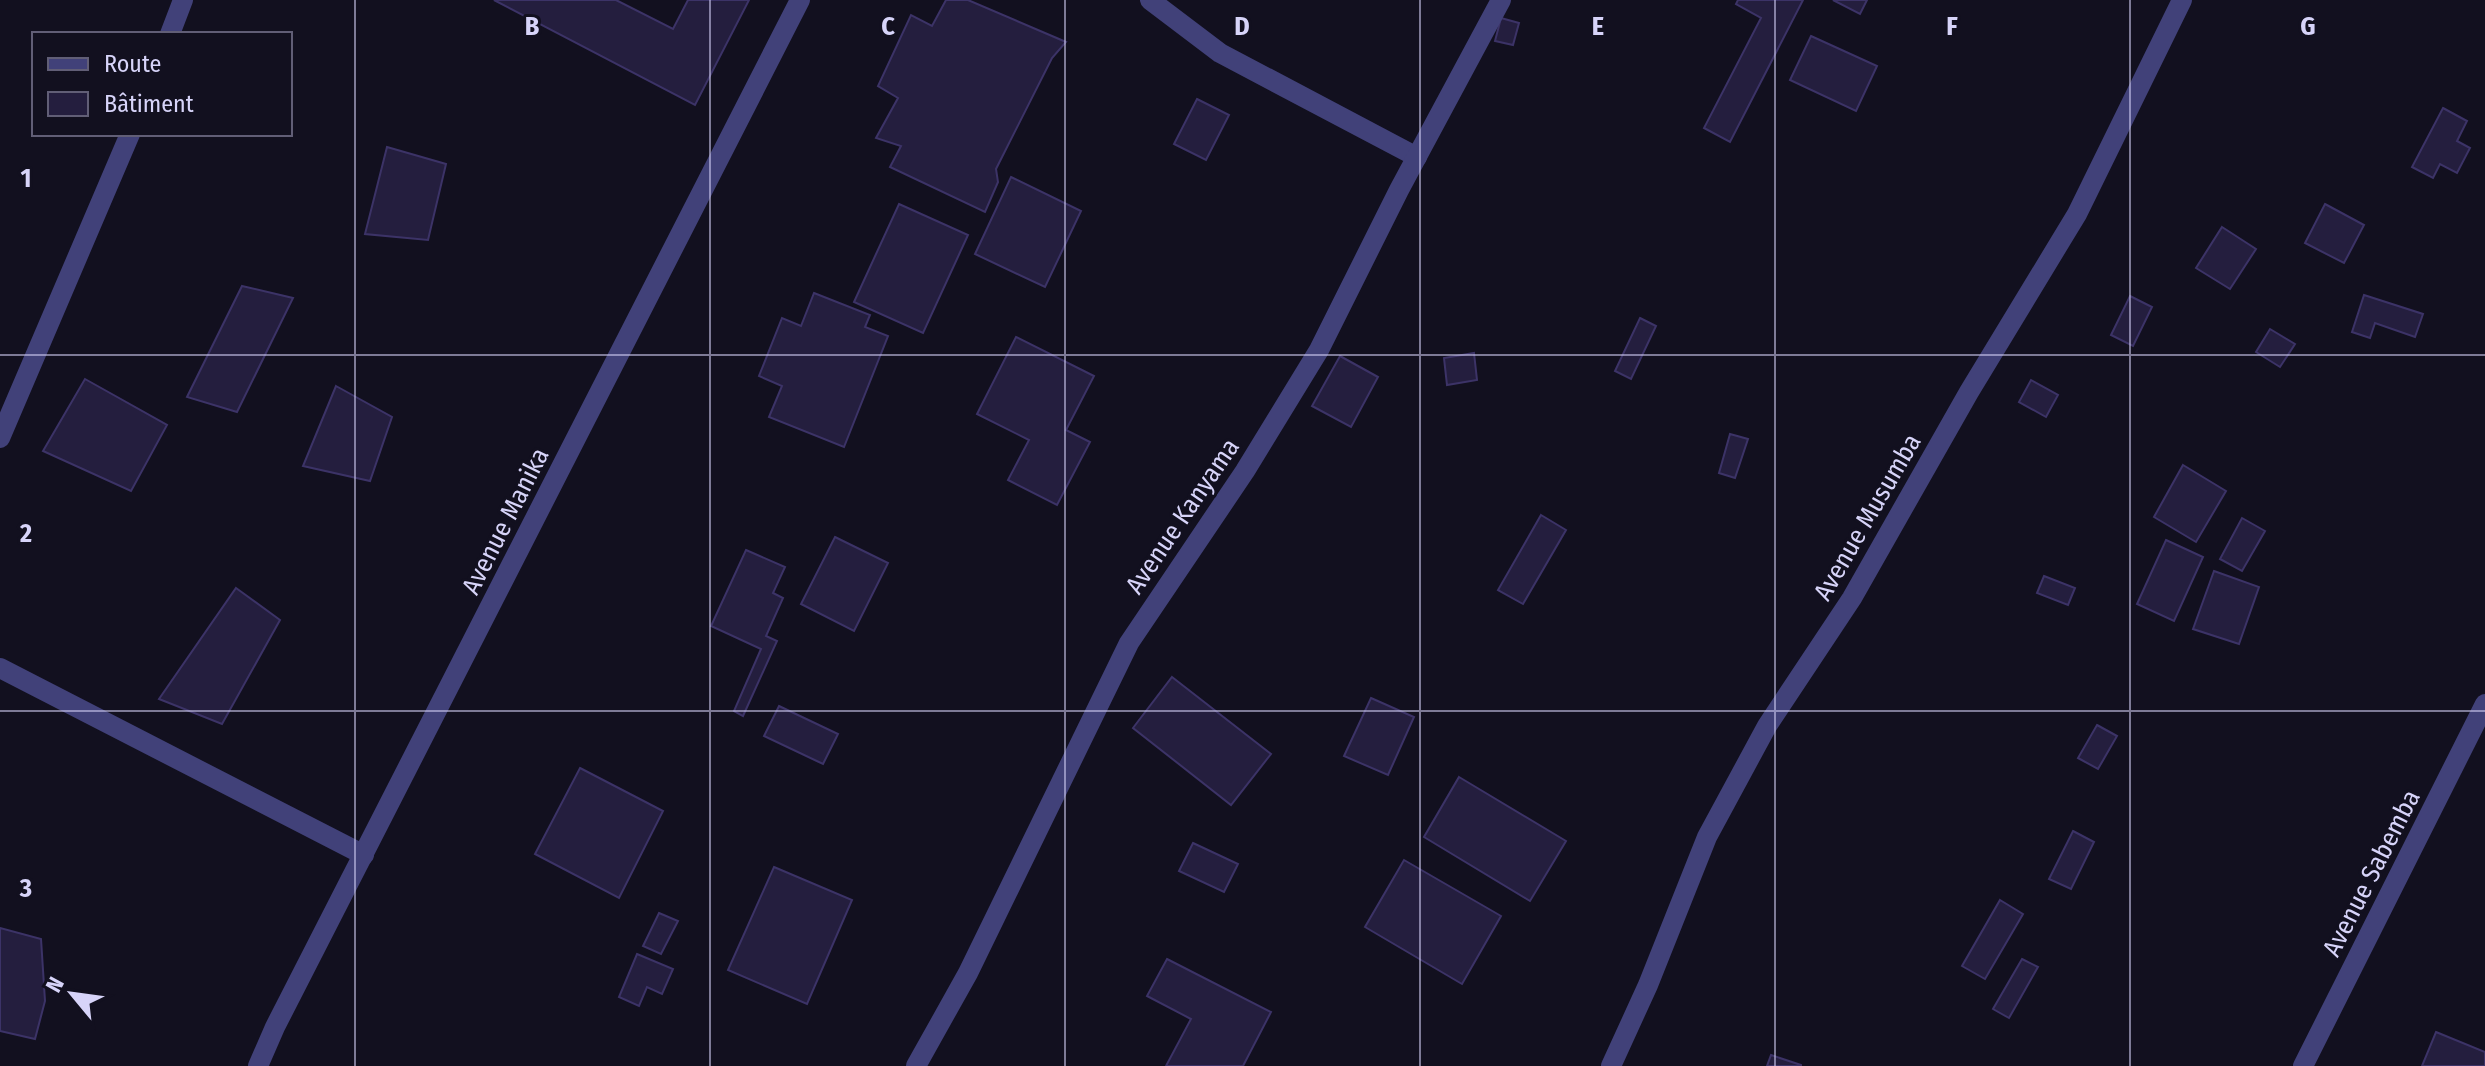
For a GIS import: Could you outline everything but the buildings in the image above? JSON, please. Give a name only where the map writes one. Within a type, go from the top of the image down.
[{"type":"street","points":[[171,32],[183,0]]},
{"type":"street","name":"Avenue Manika","points":[[258,1066],[275,1027],[800,0]]},
{"type":"street","points":[[1150,0],[1220,53],[1417,157]]},
{"type":"street","name":"Avenue Kanyama","points":[[916,1066],[968,973],[1129,643],[1245,471],[1319,350],[1501,0]]},
{"type":"street","name":"Avenue Musumba","points":[[1611,1066],[1648,985],[1707,837],[1767,726],[1852,598],[1969,392],[2077,214],[2182,0]]},
{"type":"street","points":[[0,438],[129,136]]},
{"type":"street","points":[[0,668],[364,855]]},
{"type":"street","name":"Avenue Sabemba","points":[[2303,1066],[2485,704]]}]
